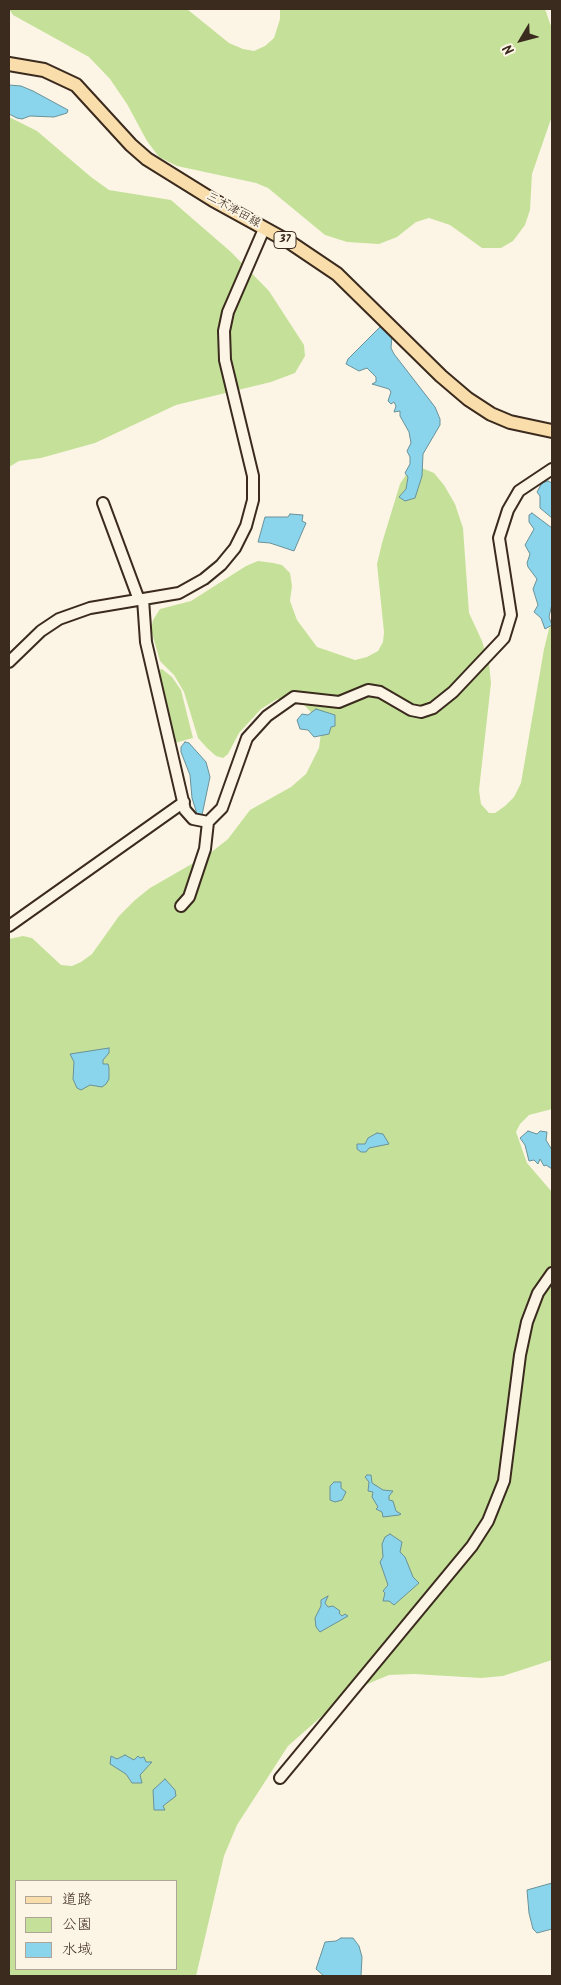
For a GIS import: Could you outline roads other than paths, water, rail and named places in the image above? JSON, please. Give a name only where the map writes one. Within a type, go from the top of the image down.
[{"type":"main road","name":"三木津田線","points":[[9,64],[44,70],[76,85],[131,145],[148,159],[166,172],[291,243],[337,274],[441,376],[468,399],[491,414],[510,422],[552,431]]},
{"type":"street","points":[[9,662],[42,631],[66,615],[90,608],[179,593],[204,579],[221,565],[235,548],[246,526],[253,500],[252,476],[225,360],[224,331],[228,312],[264,229]]},
{"type":"street","points":[[181,906],[189,897],[205,850],[208,822],[222,808],[247,738],[267,716],[289,700],[304,697],[339,702],[368,690],[380,692],[412,710],[421,712],[433,708],[463,682],[504,638],[509,627],[511,615],[499,538],[508,510],[519,491],[552,469]]},
{"type":"street","points":[[103,503],[141,600],[146,642],[186,810],[193,819],[208,822]]},
{"type":"street","points":[[9,926],[184,802]]},
{"type":"street","points":[[280,1778],[472,1546],[488,1521],[504,1481],[520,1355],[527,1322],[538,1293],[552,1273]]},
{"type":"water","points":[[9,85],[21,86],[33,91],[68,110],[67,113],[54,117],[30,116],[22,119],[17,118],[9,114]]},
{"type":"water","points":[[382,325],[392,336],[391,348],[394,354],[435,407],[440,419],[440,425],[423,454],[422,476],[415,498],[405,501],[399,497],[406,489],[408,477],[405,473],[410,464],[410,457],[407,451],[411,443],[409,432],[400,416],[400,411],[394,412],[396,406],[394,402],[391,404],[388,401],[391,392],[389,389],[372,384],[376,382],[376,377],[367,368],[359,371],[346,364],[348,359]]},
{"type":"water","points":[[548,481],[552,483],[552,518],[540,508],[540,496],[537,492],[542,483]]},
{"type":"water","points":[[532,513],[552,528],[552,604],[549,617],[552,625],[545,629],[541,618],[534,612],[538,605],[533,589],[537,579],[527,563],[530,554],[525,545],[534,529],[529,522],[529,515]]},
{"type":"water","points":[[290,514],[303,515],[302,521],[306,523],[294,551],[270,543],[258,542],[265,517],[288,517]]},
{"type":"water","points":[[316,709],[335,715],[335,726],[331,727],[329,734],[314,737],[308,730],[300,729],[297,720],[302,714],[308,715]]},
{"type":"water","points":[[185,742],[189,743],[206,762],[210,777],[202,815],[197,814],[192,798],[190,775],[181,752],[181,747]]},
{"type":"water","points":[[109,1048],[109,1053],[103,1060],[103,1064],[108,1064],[109,1068],[109,1079],[106,1084],[102,1087],[90,1085],[81,1090],[77,1088],[73,1079],[74,1062],[70,1054]]},
{"type":"water","points":[[528,1131],[537,1134],[540,1131],[547,1132],[546,1140],[552,1150],[552,1169],[546,1165],[544,1166],[540,1159],[538,1164],[534,1160],[529,1161],[525,1145],[520,1138]]},
{"type":"water","points":[[377,1133],[383,1134],[389,1144],[369,1148],[366,1152],[361,1152],[357,1149],[357,1144],[365,1144],[368,1138]]},
{"type":"water","points":[[371,1475],[372,1483],[383,1490],[393,1491],[389,1496],[389,1500],[393,1501],[396,1511],[401,1514],[383,1517],[382,1512],[376,1509],[378,1507],[372,1497],[373,1492],[368,1491],[369,1482],[365,1477]]},
{"type":"water","points":[[334,1482],[341,1482],[341,1488],[346,1492],[342,1500],[335,1502],[330,1500],[330,1486]]},
{"type":"water","points":[[390,1534],[402,1542],[400,1552],[405,1557],[413,1577],[419,1583],[394,1605],[389,1601],[383,1601],[385,1593],[383,1591],[388,1585],[380,1562],[383,1557],[382,1544],[385,1537]]},
{"type":"water","points":[[328,1596],[325,1603],[328,1607],[333,1606],[340,1611],[339,1613],[342,1616],[345,1614],[348,1616],[320,1632],[316,1627],[315,1618],[321,1606],[321,1600]]},
{"type":"water","points":[[125,1755],[134,1760],[138,1756],[140,1758],[144,1757],[146,1762],[152,1762],[140,1775],[142,1783],[132,1783],[126,1774],[110,1764],[111,1756],[117,1759]]},
{"type":"water","points":[[165,1779],[175,1790],[176,1796],[163,1806],[165,1810],[154,1810],[153,1790]]},
{"type":"water","points":[[552,1883],[552,1929],[537,1933],[533,1929],[529,1913],[527,1890]]},
{"type":"water","points":[[341,1938],[353,1938],[359,1946],[362,1957],[361,1976],[324,1976],[316,1969],[325,1942],[336,1941]]}]
